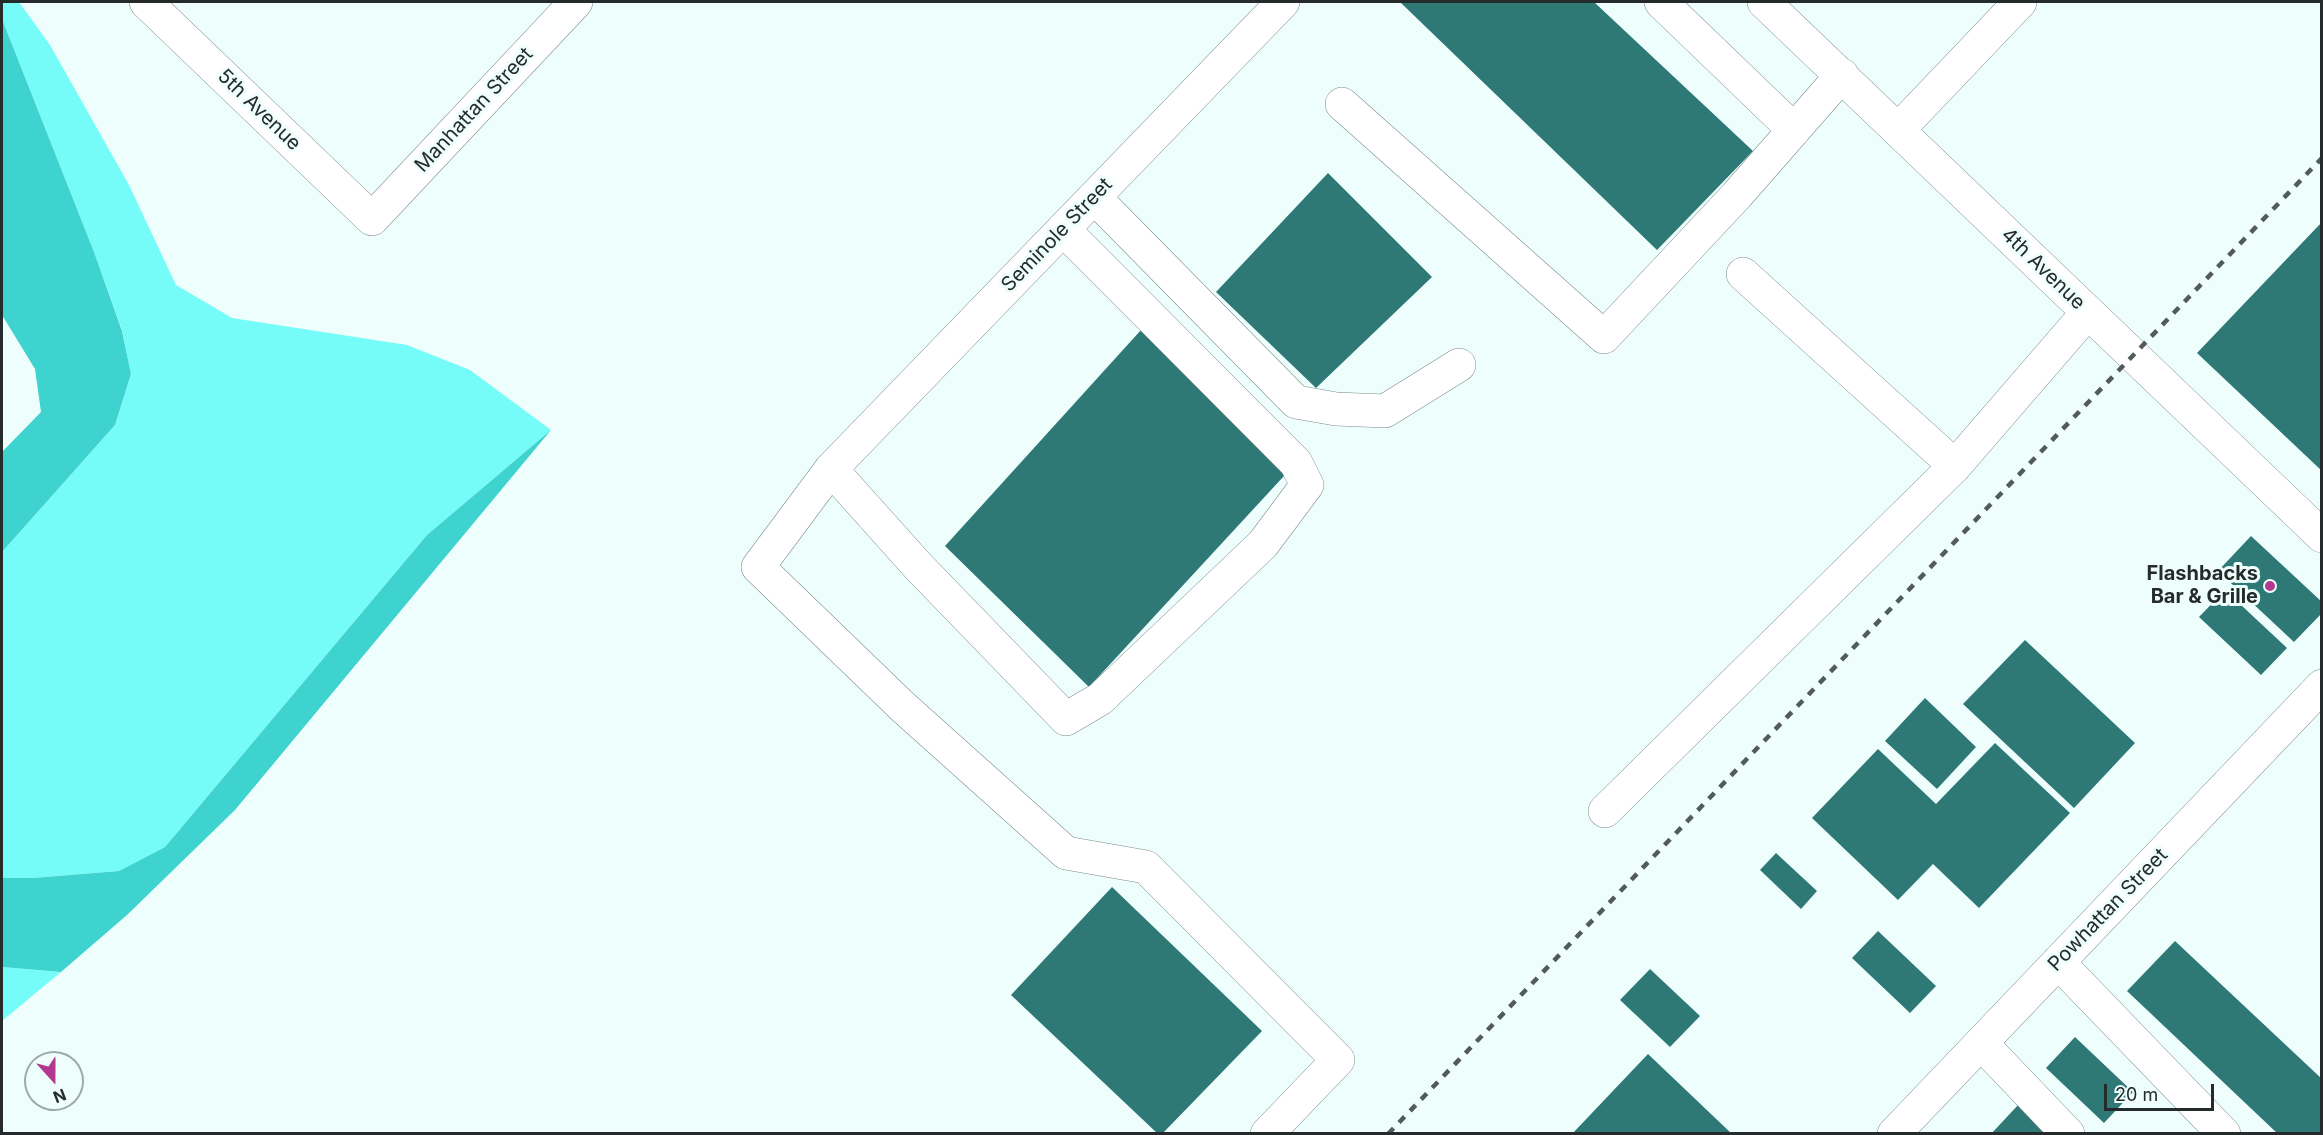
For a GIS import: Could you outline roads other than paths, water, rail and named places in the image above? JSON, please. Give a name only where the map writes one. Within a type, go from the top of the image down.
[{"type":"street","name":"5th Avenue","points":[[146,2],[372,219]]},
{"type":"street","name":"Manhattan Street","points":[[372,219],[576,2]]},
{"type":"street","name":"Seminole Street","points":[[1267,1134],[1338,1060],[1146,867],[1066,853],[903,707],[758,567],[831,469],[1283,2]]},
{"type":"street","points":[[1661,2],[1794,130]]},
{"type":"street","name":"4th Avenue","points":[[1764,2],[2322,536]]},
{"type":"street","points":[[1898,130],[2020,2]]},
{"type":"street","points":[[1342,104],[1604,337],[1737,195],[1842,75]]},
{"type":"street","points":[[1094,197],[1296,402],[1336,409],[1385,411],[1460,365]]},
{"type":"street","points":[[831,469],[917,565],[1066,719],[1100,699],[1263,544],[1307,485],[1296,463],[1063,229]]},
{"type":"street","points":[[1743,274],[1955,466]]},
{"type":"street","points":[[1605,811],[1955,466],[2088,312]]},
{"type":"street","name":"Powhattan Street","points":[[1894,1134],[2322,686]]},
{"type":"street","points":[[2058,962],[2224,1134]]},
{"type":"street","points":[[1981,1043],[2068,1134]]},
{"type":"railway","points":[[1388,1134],[2322,158]]},
{"type":"place","name":"Flashbacks Bar & Grille","points":[[2270,586]]}]
